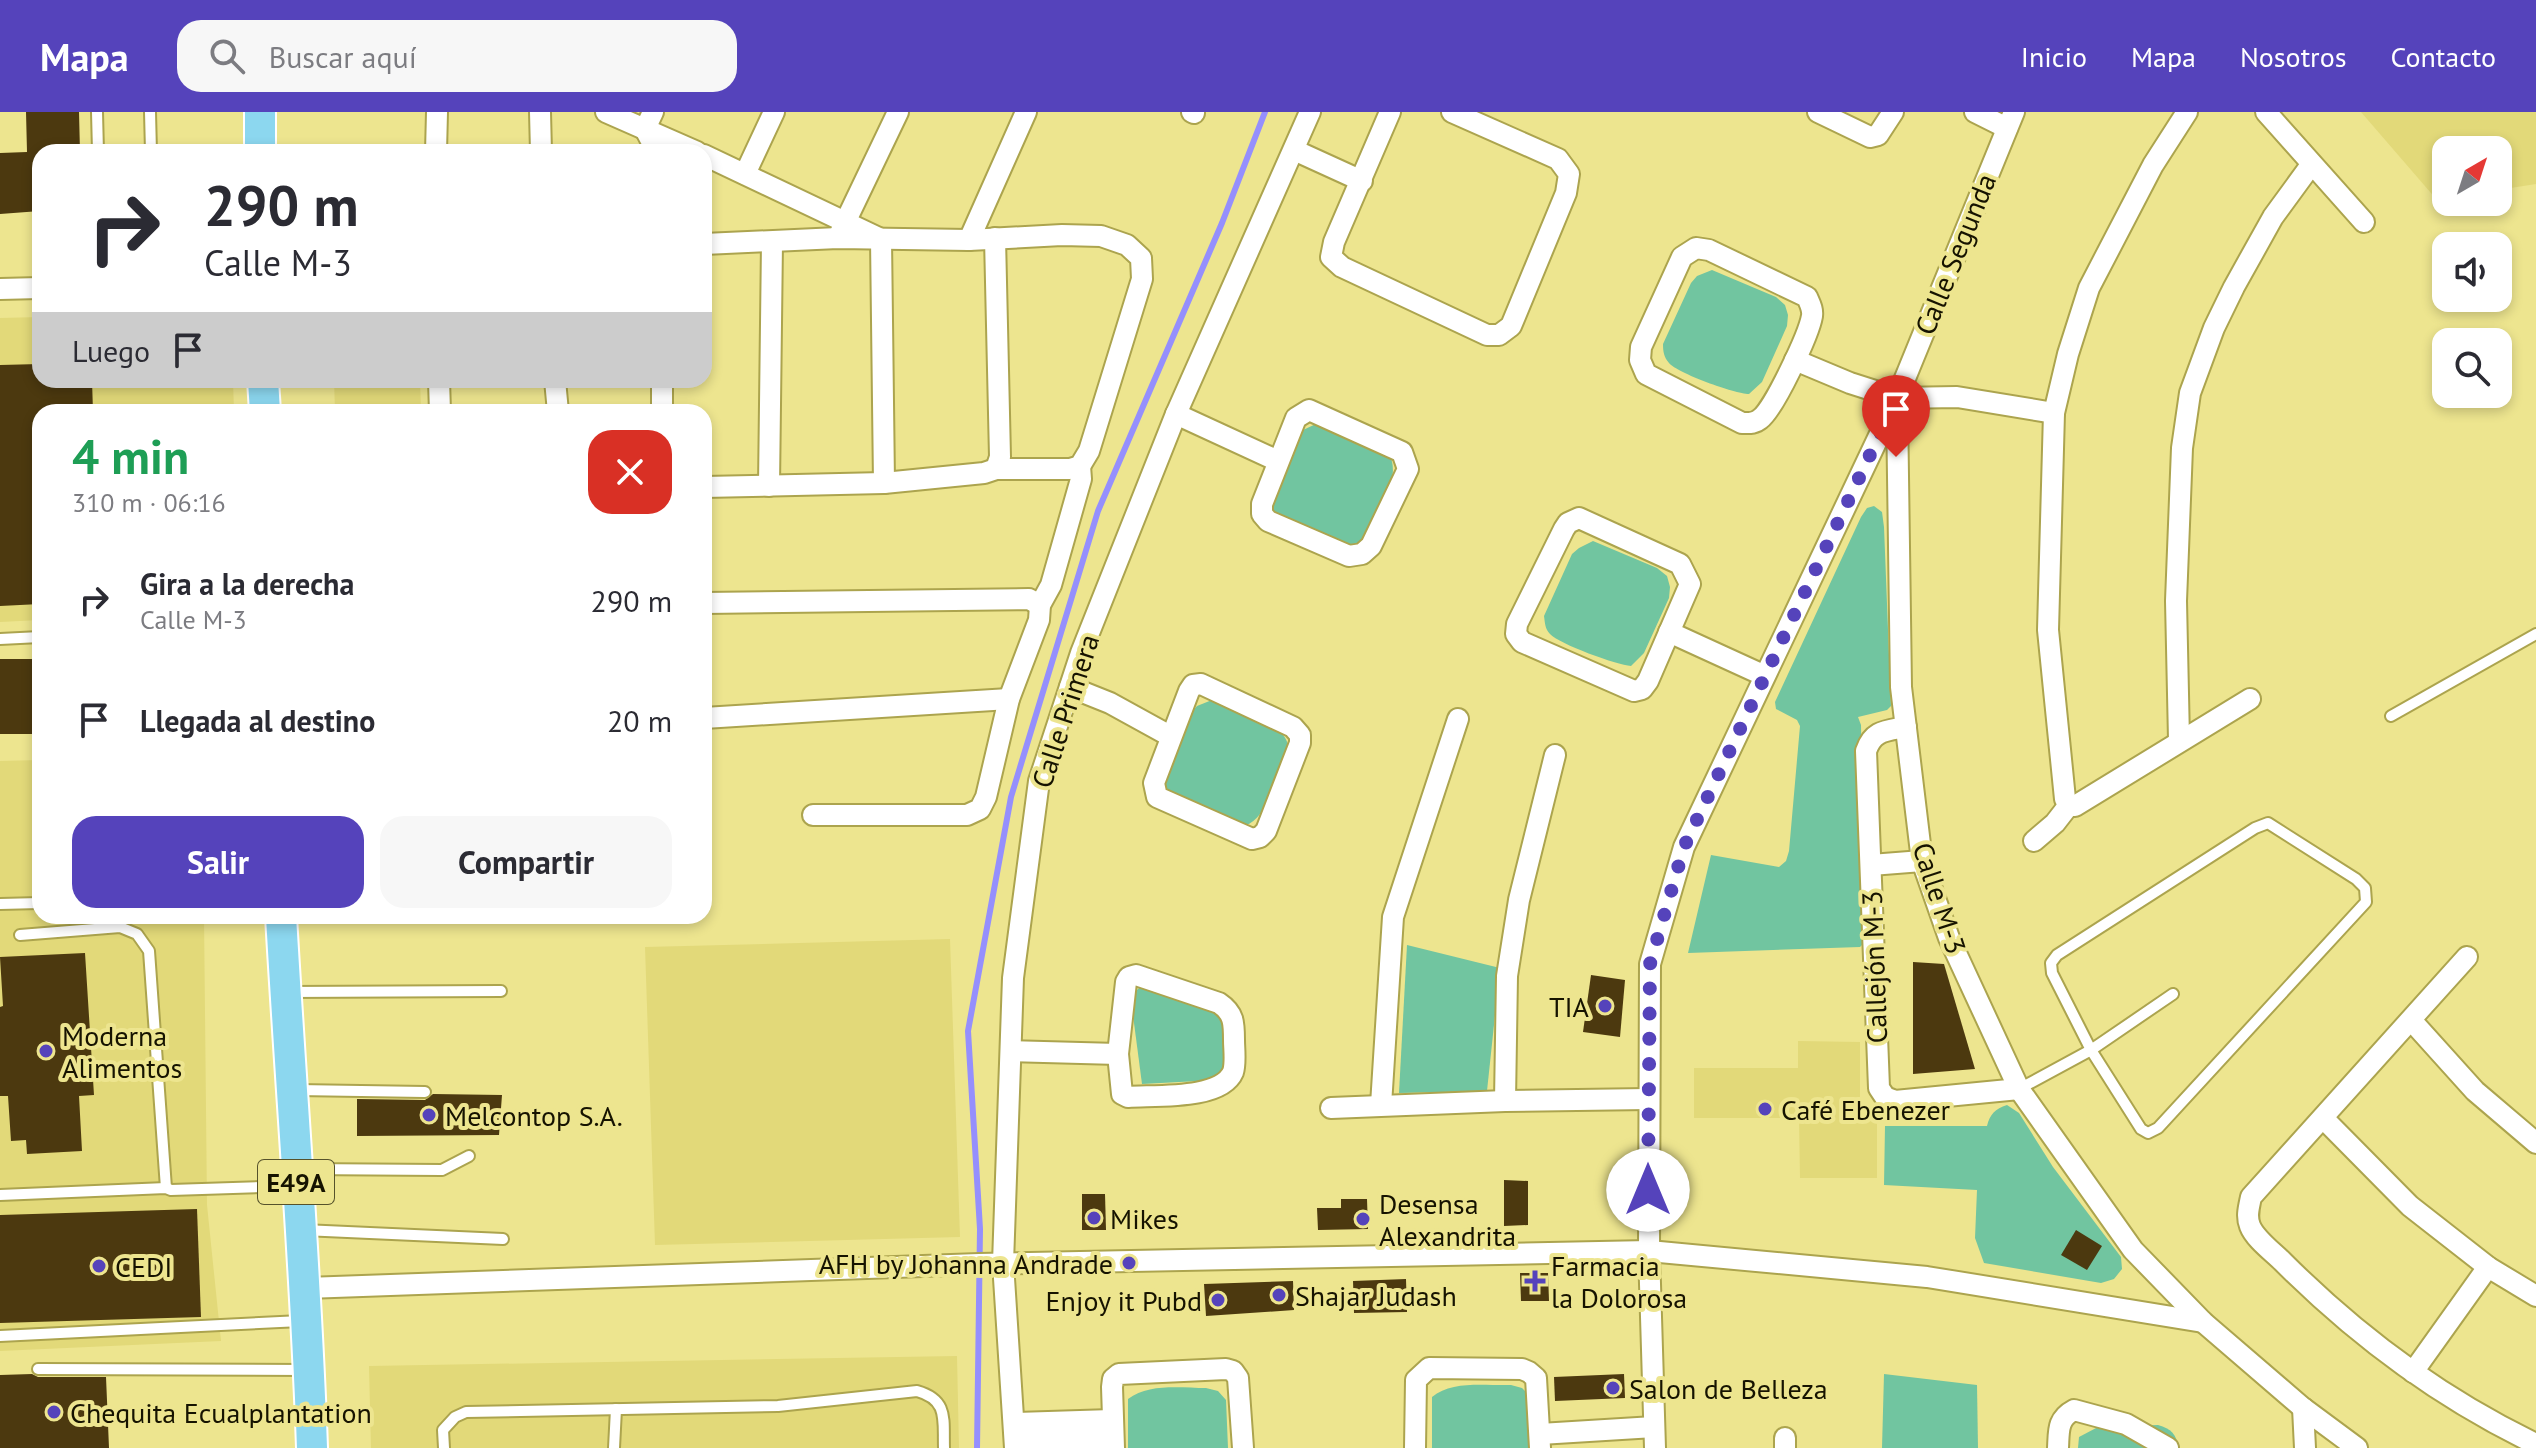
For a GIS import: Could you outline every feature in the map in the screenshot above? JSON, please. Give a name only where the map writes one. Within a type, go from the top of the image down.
[{"type":"main road","points":[[260,112],[260,144]]},
{"type":"main road","name":"E49A","points":[[281,924],[296,1177],[306,1288],[312,1448]]},
{"type":"street","points":[[436,144],[437,112]]},
{"type":"street","points":[[540,112],[541,144]]},
{"type":"street","points":[[606,112],[649,120],[685,144]]},
{"type":"street","points":[[745,174],[774,112]]},
{"type":"street","points":[[841,229],[898,112]]},
{"type":"street","points":[[969,240],[1026,112]]},
{"type":"street","name":"Calle Primera","points":[[1014,1437],[1003,1263],[1013,978],[1039,781],[1081,653],[1176,414],[1310,112]]},
{"type":"street","points":[[1390,112],[1334,242],[1331,257],[1355,274],[1487,335],[1499,335],[1511,326],[1566,193],[1569,174],[1558,159],[1452,112]]},
{"type":"street","points":[[1818,112],[1870,137],[1878,135],[1893,112]]},
{"type":"street","points":[[1975,112],[2010,120]]},
{"type":"street","points":[[2187,112],[2153,165],[2089,288],[2068,354],[2054,413],[2048,630],[2065,799],[2069,805],[2075,806],[2250,699]]},
{"type":"street","points":[[2266,112],[2364,222]]},
{"type":"street","points":[[649,120],[655,144]]},
{"type":"street","name":"Calle Segunda","points":[[1655,1448],[1649,1251],[1650,964],[1684,847],[1897,398],[2010,120]]},
{"type":"street","points":[[1294,150],[1362,181]]},
{"type":"street","points":[[712,159],[841,229],[881,239],[1101,236],[1127,245],[1141,258],[1142,279],[1089,451],[1080,466],[1081,479],[1051,585],[1040,605],[1039,620],[1009,699],[986,797],[980,809],[967,815],[813,815]]},
{"type":"street","points":[[2179,740],[2176,601],[2182,448],[2190,393],[2214,328],[2234,287],[2273,217],[2311,165]]},
{"type":"street","points":[[712,244],[772,242],[841,229]]},
{"type":"street","points":[[995,238],[1000,457],[996,469]]},
{"type":"street","points":[[881,239],[884,483]]},
{"type":"street","points":[[769,486],[772,242]]},
{"type":"street","points":[[1696,248],[1709,250],[1807,297],[1812,310],[1811,320],[1795,360],[1764,416],[1756,423],[1742,423],[1646,374],[1640,360],[1641,347],[1682,257],[1696,248]]},
{"type":"street","points":[[0,289],[32,288]]},
{"type":"street","points":[[1795,360],[1897,398],[1957,397],[2054,413]]},
{"type":"street","name":"Calle M-3","points":[[1897,398],[1901,687],[1922,861],[1949,938],[2019,1089],[2133,1250],[2203,1322],[2303,1408],[2357,1448]]},
{"type":"street","points":[[1309,410],[1402,452],[1408,469],[1371,546],[1362,554],[1349,556],[1268,521],[1262,514],[1262,504],[1278,461],[1296,418],[1309,410]]},
{"type":"street","points":[[1176,414],[1278,461]]},
{"type":"street","points":[[712,487],[884,483],[984,473],[996,469],[1070,469],[1080,466]]},
{"type":"street","points":[[1579,518],[1680,564],[1690,584],[1669,632],[1648,681],[1642,689],[1634,691],[1522,642],[1516,634],[1517,624],[1564,529],[1568,523],[1579,518]]},
{"type":"street","points":[[712,603],[1029,599],[1040,605]]},
{"type":"street","points":[[1669,632],[1763,675]]},
{"type":"street","points":[[1201,684],[1293,727],[1300,735],[1300,743],[1266,831],[1260,837],[1252,839],[1157,797],[1154,783],[1170,736],[1189,691],[1193,685],[1201,684]]},
{"type":"street","points":[[1070,687],[1110,703],[1170,736]]},
{"type":"street","points":[[712,718],[1009,699]]},
{"type":"street","points":[[1381,1105],[1393,917],[1458,719]]},
{"type":"street","name":"Callejón M-3","points":[[1906,727],[1877,733],[1870,739],[1866,751],[1879,1088],[1885,1097],[1895,1101],[2019,1089]]},
{"type":"street","points":[[1505,1101],[1507,976],[1519,900],[1555,755]]},
{"type":"street","points":[[2034,841],[2055,823],[2069,805]]},
{"type":"street","points":[[1871,865],[1922,861]]},
{"type":"street","points":[[2467,957],[2251,1197],[2247,1215],[2251,1230],[2309,1288],[2413,1372],[2463,1405],[2536,1444]]},
{"type":"street","points":[[1136,975],[1219,1003],[1228,1009],[1234,1019],[1234,1070],[1225,1083],[1212,1091],[1128,1097],[1122,1094],[1119,1084],[1118,1054],[1129,977],[1136,975]]},
{"type":"street","points":[[2411,1020],[2475,1091],[2536,1143]]},
{"type":"street","points":[[1011,1051],[1118,1054]]},
{"type":"street","points":[[1331,1108],[1648,1099]]},
{"type":"street","points":[[2323,1118],[2410,1206],[2488,1267],[2536,1296]]},
{"type":"street","points":[[306,1288],[1003,1263],[1649,1251],[1927,1277],[2203,1322]]},
{"type":"street","points":[[2413,1372],[2488,1267]]},
{"type":"street","points":[[1415,1448],[1416,1380],[1429,1368],[1522,1369],[1529,1372],[1536,1378],[1540,1441],[1654,1427]]},
{"type":"street","points":[[1014,1437],[1113,1436],[1112,1387],[1113,1379],[1119,1374],[1226,1369],[1233,1371],[1238,1378],[1243,1448]]},
{"type":"street","points":[[2303,1408],[2305,1448]]},
{"type":"street","points":[[2058,1448],[2059,1422],[2074,1410],[2126,1424],[2168,1448]]},
{"type":"lane","points":[[97,112],[98,144]]},
{"type":"lane","points":[[150,112],[151,144]]},
{"type":"lane","points":[[2391,716],[2536,634]]},
{"type":"lane","points":[[0,639],[32,637]]},
{"type":"lane","points":[[2268,823],[2278,828],[2365,888],[2366,902],[2158,1128],[2148,1133],[2141,1129],[2091,1050],[2052,973],[2051,963],[2057,955],[2255,828],[2268,823]]},
{"type":"lane","points":[[0,904],[32,903]]},
{"type":"lane","points":[[20,935],[120,927],[137,934],[149,951],[166,1188]]},
{"type":"lane","points":[[285,992],[501,991]]},
{"type":"lane","points":[[2019,1089],[2091,1050],[2173,994]]},
{"type":"lane","points":[[291,1090],[425,1092]]},
{"type":"lane","points":[[0,1195],[171,1190],[296,1177],[442,1170],[469,1156]]},
{"type":"lane","points":[[301,1230],[503,1239]]},
{"type":"lane","points":[[0,1336],[307,1320]]},
{"type":"lane","points":[[38,1369],[309,1370]]},
{"type":"lane","points":[[444,1448],[443,1430],[455,1417],[466,1412],[778,1406],[917,1391],[933,1395],[942,1407],[944,1448]]},
{"type":"lane","points":[[614,1448],[616,1409]]},
{"type":"shaded area","points":[[2361,112],[2536,112],[2536,184],[2512,188],[2512,136],[2432,136],[2432,194]]},
{"type":"shaded area","points":[[32,317],[32,388],[233,388],[234,404],[32,404],[32,620],[0,622],[0,318]]},
{"type":"shaded area","points":[[334,388],[420,388],[421,404],[335,404]]},
{"type":"shaded area","points":[[32,760],[32,924],[204,924],[207,1205],[221,1341],[0,1351],[0,761]]},
{"type":"shaded area","points":[[950,939],[960,1237],[655,1245],[645,947]]},
{"type":"shaded area","points":[[1798,1041],[1860,1042],[1860,1119],[1877,1120],[1877,1178],[1800,1178],[1799,1118],[1694,1118],[1694,1068],[1798,1068]]},
{"type":"shaded area","points":[[957,1356],[959,1448],[371,1448],[369,1366]]},
{"type":"green space","points":[[1712,270],[1776,297],[1785,305],[1788,315],[1787,326],[1762,382],[1749,394],[1720,387],[1683,372],[1669,363],[1664,354],[1663,344],[1691,283],[1697,276]]},
{"type":"green space","points":[[1318,423],[1391,458],[1392,480],[1384,506],[1355,548],[1344,547],[1273,514],[1270,506],[1297,436]]},
{"type":"green space","points":[[1874,506],[1882,512],[1884,527],[1891,706],[1887,710],[1858,717],[1861,725],[1864,943],[1860,947],[1688,953],[1711,855],[1779,867],[1786,861],[1800,726],[1797,720],[1776,709],[1775,702],[1861,517],[1867,508]]},
{"type":"green space","points":[[1593,541],[1657,568],[1667,576],[1669,598],[1644,653],[1631,666],[1576,648],[1555,638],[1546,628],[1544,616],[1572,554]]},
{"type":"green space","points":[[1212,700],[1258,718],[1286,738],[1288,752],[1284,765],[1265,806],[1249,824],[1237,824],[1167,791],[1163,782],[1191,713],[1197,706]]},
{"type":"green space","points":[[1407,945],[1500,968],[1487,1091],[1399,1093]]},
{"type":"green space","points":[[1142,985],[1225,1013],[1227,1071],[1217,1080],[1142,1084],[1131,1000]]},
{"type":"green space","points":[[2007,1105],[2019,1113],[2053,1167],[2121,1257],[2122,1269],[2114,1279],[2101,1283],[1984,1263],[1975,1238],[1977,1190],[1884,1185],[1885,1126],[1987,1126],[1994,1112]]},
{"type":"green space","points":[[1884,1374],[1977,1385],[1978,1448],[1882,1448]]},
{"type":"green space","points":[[1511,1385],[1522,1388],[1531,1397],[1532,1448],[1432,1448],[1432,1397],[1459,1386]]},
{"type":"green space","points":[[1155,1388],[1206,1388],[1218,1391],[1226,1400],[1228,1448],[1128,1448],[1128,1399]]},
{"type":"green space","points":[[2158,1425],[2172,1433],[2178,1448],[2078,1448],[2079,1437],[2098,1427]]},
{"type":"building","points":[[26,112],[79,112],[80,144],[32,144],[32,212],[0,214],[0,153],[27,152]]},
{"type":"building","points":[[32,364],[32,388],[92,388],[93,404],[32,404],[32,604],[0,606],[0,365]]},
{"type":"building","points":[[0,659],[32,659],[32,734],[0,734]]},
{"type":"building","name":"Moderna Alimentos","points":[[85,953],[94,1095],[79,1096],[82,1151],[27,1154],[26,1140],[11,1141],[8,1096],[0,1096],[0,1007],[3,1006],[0,957]]},
{"type":"building","points":[[1913,962],[1944,964],[1975,1069],[1913,1074]]},
{"type":"building","name":"TIA","points":[[1591,975],[1625,980],[1620,1037],[1583,1032]]},
{"type":"building","name":"Melcontop S.A.","points":[[433,1094],[502,1095],[499,1135],[357,1136],[357,1099],[425,1100]]},
{"type":"building","points":[[1504,1180],[1528,1181],[1528,1225],[1504,1226]]},
{"type":"building","points":[[1082,1194],[1105,1194],[1106,1230],[1082,1230]]},
{"type":"building","points":[[1341,1199],[1367,1199],[1368,1229],[1318,1230],[1317,1208],[1341,1208]]},
{"type":"building","name":"CEDI","points":[[197,1209],[201,1317],[0,1323],[0,1215]]},
{"type":"building","points":[[2076,1230],[2102,1246],[2087,1270],[2061,1255]]},
{"type":"building","points":[[1520,1273],[1548,1273],[1549,1301],[1521,1301]]},
{"type":"building","points":[[1406,1279],[1407,1312],[1354,1313],[1353,1281]]},
{"type":"building","points":[[1293,1281],[1294,1310],[1206,1316],[1204,1284]]},
{"type":"building","name":"Chequita Ecualplantation","points":[[32,1374],[38,1377],[106,1377],[109,1448],[0,1448],[0,1375]]},
{"type":"building","points":[[1624,1374],[1625,1398],[1555,1401],[1554,1377]]},
{"type":"waterway","points":[[977,1448],[980,1229],[968,1031],[1011,797],[1098,511],[1222,223],[1265,112]]},
{"type":"place","name":"TIA","points":[[1605,1006]]},
{"type":"place","name":"Moderna Alimentos","points":[[46,1051]]},
{"type":"place","name":"Café Ebenezer","points":[[1765,1109]]},
{"type":"place","name":"Melcontop S.A.","points":[[429,1115]]},
{"type":"place","name":"Mikes","points":[[1094,1218]]},
{"type":"place","name":"Desensa Alexandrita","points":[[1363,1219]]},
{"type":"place","name":"AFH by Johanna Andrade","points":[[1129,1263]]},
{"type":"place","name":"CEDI","points":[[99,1266]]},
{"type":"place","name":"Farmacia la Dolorosa","points":[[1535,1281]]},
{"type":"place","name":"Shajar Judash","points":[[1279,1295]]},
{"type":"place","name":"Enjoy it Pubd","points":[[1218,1300]]},
{"type":"place","name":"Salon de Belleza","points":[[1613,1388]]},
{"type":"place","name":"Chequita Ecualplantation","points":[[54,1412]]},
{"type":"route","points":[[1648,1190],[1650,964],[1684,847],[1897,398],[1896,457]]}]
